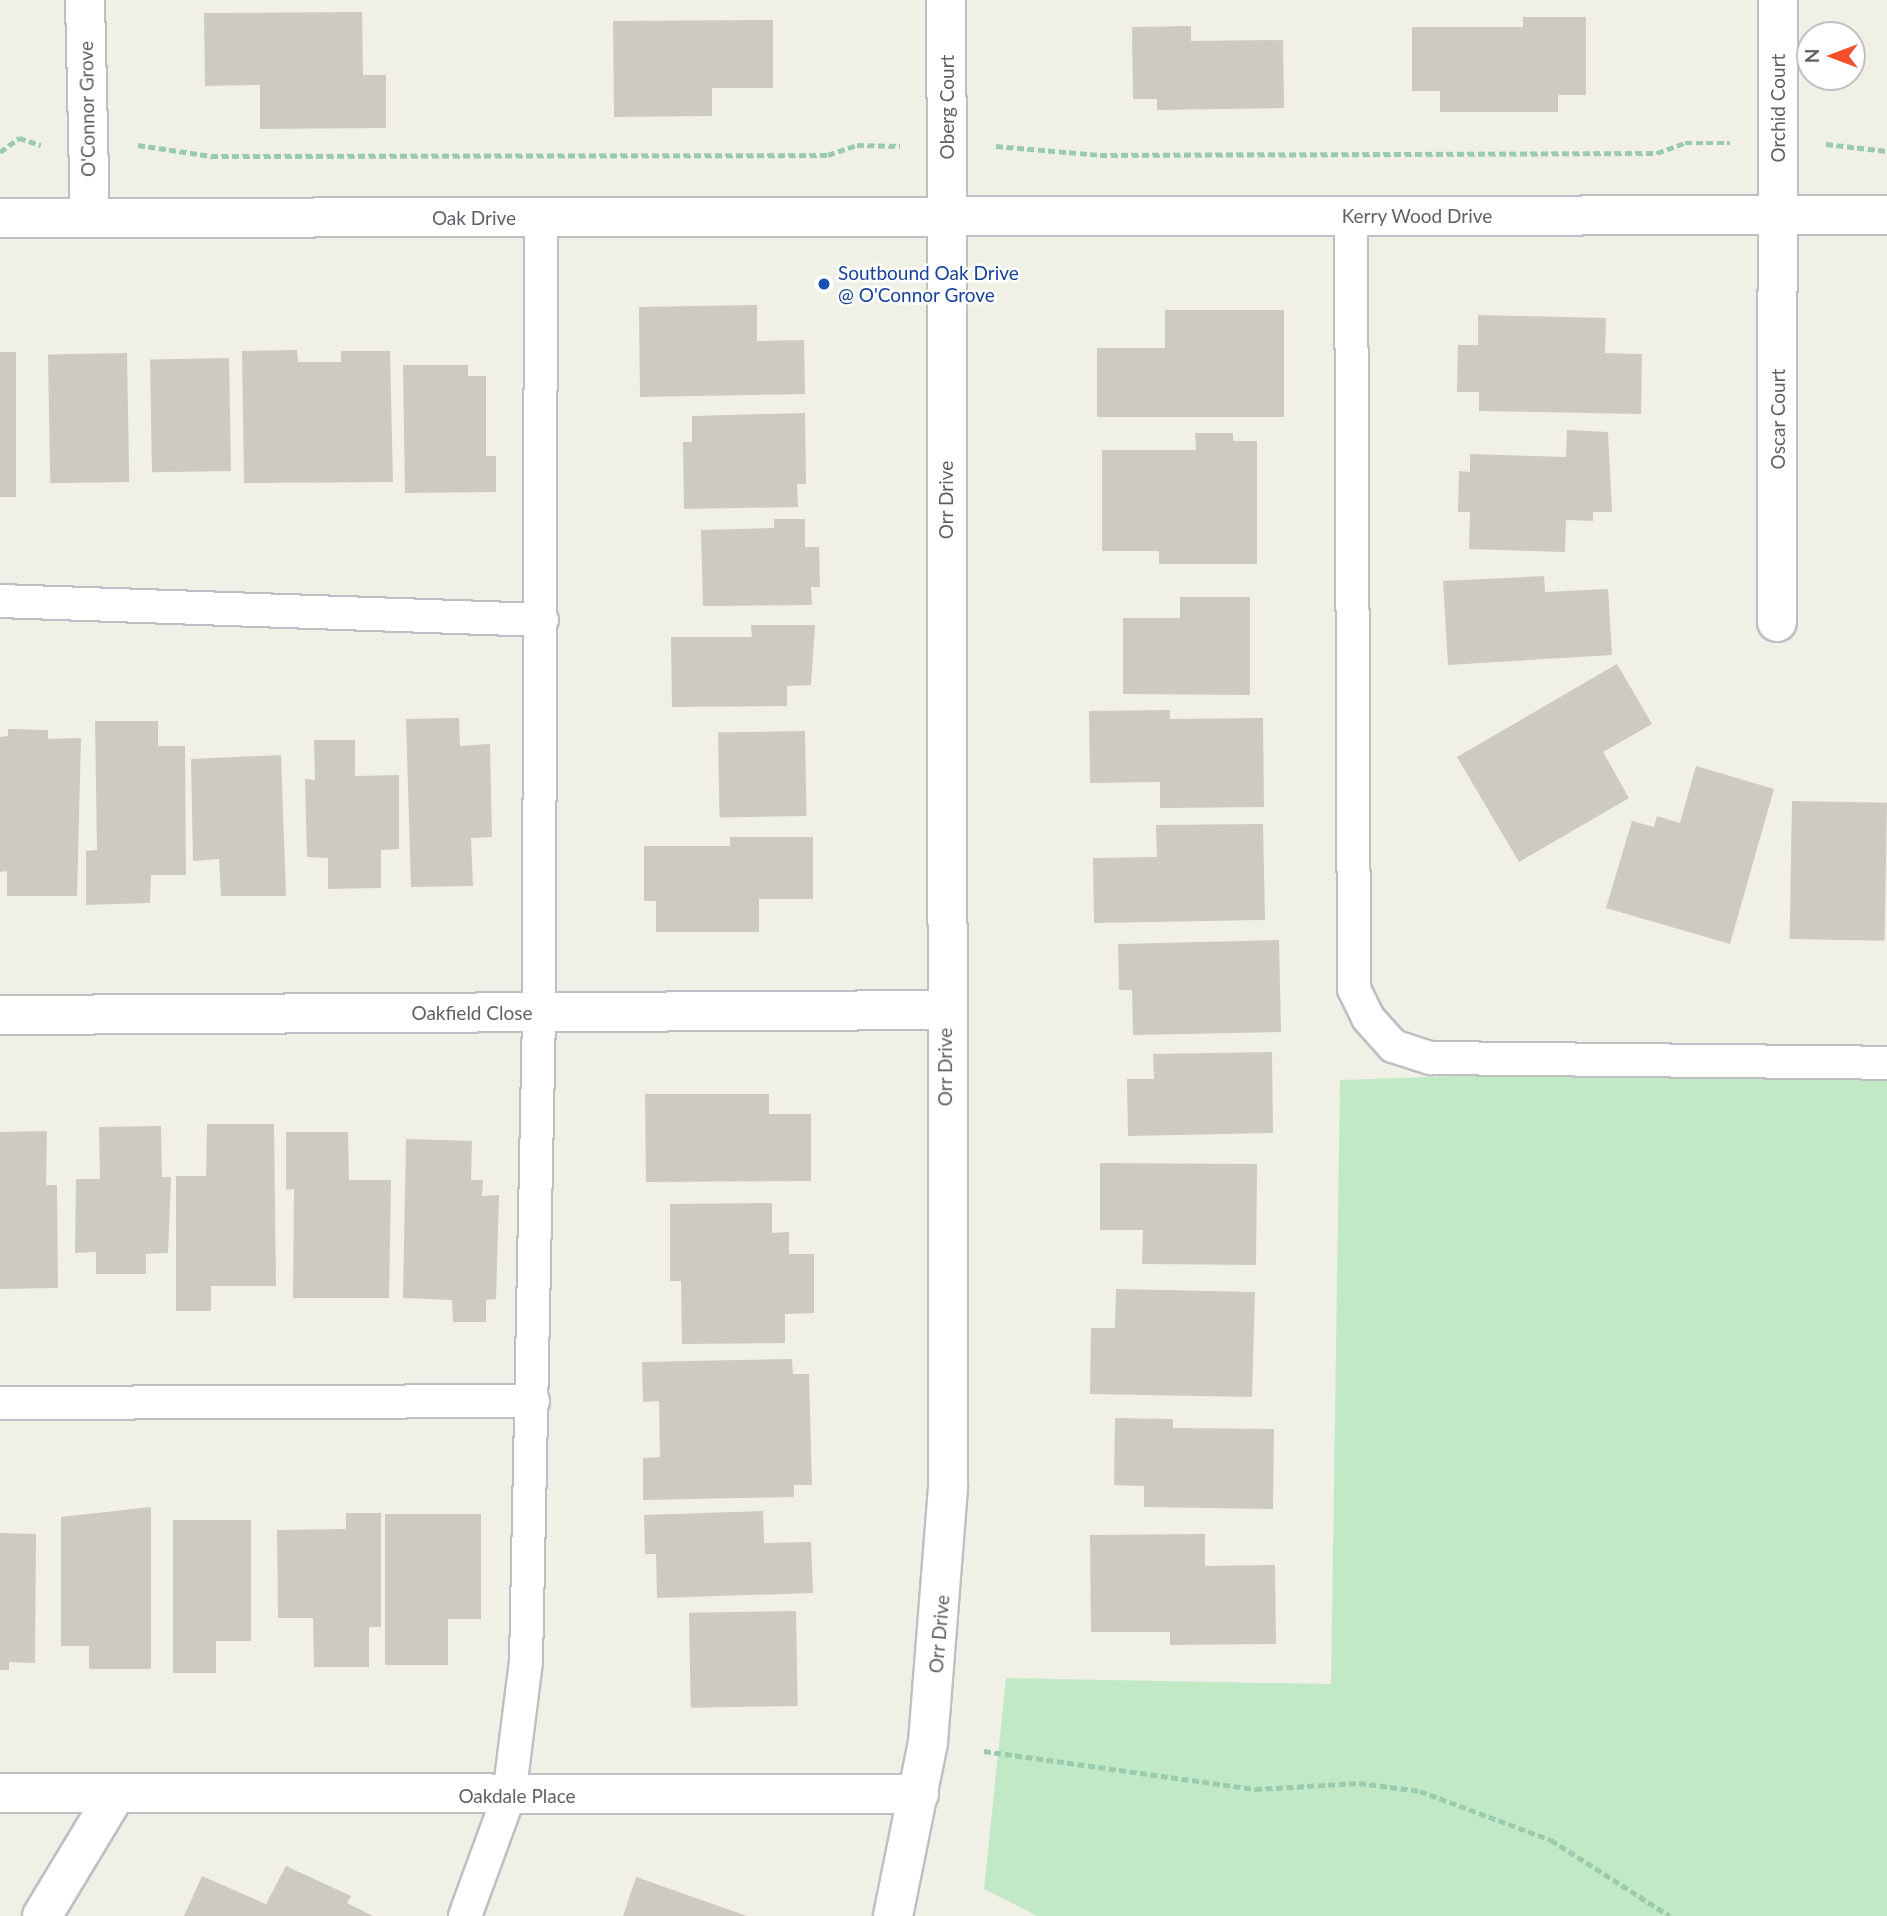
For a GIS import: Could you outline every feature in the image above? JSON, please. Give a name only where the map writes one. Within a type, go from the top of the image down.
[{"type":"street","name":"O'Connor Grove","points":[[85,0],[90,218]]},
{"type":"street","name":"Oberg Court","points":[[946,0],[947,214]]},
{"type":"street","name":"Orchid Court","points":[[1778,0],[1778,216]]},
{"type":"street","name":"Oak Drive","points":[[0,218],[541,218],[947,214]]},
{"type":"street","name":"Kerry Wood Drive","points":[[947,214],[1887,215]]},
{"type":"street","name":"Orr Drive","points":[[894,1916],[919,1794],[939,1646],[948,1488],[944,1010],[947,214]]},
{"type":"street","name":"Oscar Court","points":[[1777,622],[1778,216]]},
{"type":"street","name":"Oakfield Close","points":[[0,1015],[944,1010]]},
{"type":"street","name":"Oakdale Place","points":[[0,1793],[509,1796],[919,1794]]},
{"type":"street","points":[[42,1916],[115,1795]]},
{"type":"lane","points":[[1350,216],[1354,989],[1368,1018],[1393,1046],[1431,1058],[1887,1063]]},
{"type":"lane","points":[[465,1916],[509,1796],[526,1662],[539,1013],[541,218]]},
{"type":"lane","points":[[0,601],[542,620]]},
{"type":"lane","points":[[0,1403],[533,1401]]},
{"type":"path","points":[[0,152],[19,138],[30,145]]},
{"type":"path","points":[[1032,146],[1100,155],[1657,153],[1685,143]]},
{"type":"path","points":[[1864,144],[1887,151]]},
{"type":"path","points":[[153,145],[211,156],[828,155],[857,145]]},
{"type":"path","points":[[984,1751],[1255,1790],[1359,1783],[1420,1791],[1551,1840],[1670,1916]]},
{"type":"green space","points":[[1887,1061],[1887,1916],[1037,1916],[984,1889],[1006,1678],[1331,1684],[1340,1080]]},
{"type":"building","points":[[362,12],[363,75],[386,75],[386,128],[260,129],[260,85],[205,86],[204,13]]},
{"type":"building","points":[[1523,17],[1586,17],[1586,95],[1558,95],[1558,112],[1440,112],[1440,91],[1412,91],[1412,27],[1523,27]]},
{"type":"building","points":[[773,20],[773,88],[712,88],[712,116],[614,117],[613,21]]},
{"type":"building","points":[[1191,26],[1191,41],[1283,40],[1284,108],[1157,110],[1157,99],[1133,99],[1132,27]]},
{"type":"building","points":[[757,305],[757,341],[804,340],[805,394],[640,397],[639,307]]},
{"type":"building","points":[[1165,310],[1284,310],[1284,417],[1097,417],[1097,348],[1165,348]]},
{"type":"building","points":[[1478,315],[1606,318],[1605,353],[1642,354],[1641,414],[1479,411],[1479,392],[1457,392],[1458,345],[1478,345]]},
{"type":"building","points":[[297,350],[298,362],[341,362],[341,351],[390,351],[393,482],[244,483],[242,351]]},
{"type":"building","points":[[0,352],[16,352],[16,497],[0,497]]},
{"type":"building","points":[[127,353],[129,482],[50,483],[48,354]]},
{"type":"building","points":[[229,358],[231,471],[152,472],[150,359]]},
{"type":"building","points":[[403,365],[468,365],[468,376],[486,376],[486,456],[496,456],[496,492],[405,493]]},
{"type":"building","points":[[805,413],[806,484],[797,484],[798,507],[684,509],[683,442],[692,442],[692,416]]},
{"type":"building","points":[[1567,430],[1608,432],[1612,512],[1593,512],[1593,521],[1566,520],[1565,552],[1469,549],[1470,512],[1458,512],[1459,471],[1470,472],[1470,454],[1566,457]]},
{"type":"building","points":[[1195,433],[1233,433],[1233,441],[1257,441],[1257,564],[1159,564],[1159,551],[1102,551],[1102,450],[1196,450]]},
{"type":"building","points":[[774,519],[805,519],[805,547],[819,547],[820,587],[811,587],[812,605],[703,606],[701,530],[774,528]]},
{"type":"building","points":[[1544,576],[1545,592],[1608,589],[1612,655],[1448,665],[1443,581]]},
{"type":"building","points":[[1180,597],[1250,597],[1250,695],[1123,694],[1123,618],[1180,618]]},
{"type":"building","points":[[751,625],[815,625],[811,685],[787,686],[787,706],[672,707],[671,637],[752,637]]},
{"type":"building","points":[[1617,664],[1652,724],[1603,752],[1629,798],[1519,862],[1457,757]]},
{"type":"building","points":[[1170,710],[1170,719],[1263,718],[1264,807],[1160,808],[1160,782],[1090,783],[1089,711]]},
{"type":"building","points":[[459,718],[460,746],[490,744],[492,837],[471,838],[473,886],[411,887],[406,719]]},
{"type":"building","points":[[95,721],[158,721],[158,746],[185,746],[186,875],[151,875],[150,903],[86,905],[86,851],[97,850]]},
{"type":"building","points":[[8,729],[48,730],[48,739],[81,738],[77,896],[7,896],[7,871],[0,872],[0,737],[8,736]]},
{"type":"building","points":[[805,731],[806,816],[719,818],[718,733]]},
{"type":"building","points":[[314,740],[355,740],[355,776],[399,775],[399,849],[381,850],[381,888],[328,889],[328,858],[307,857],[305,779],[315,780]]},
{"type":"building","points":[[281,755],[286,896],[221,896],[219,859],[193,861],[191,759]]},
{"type":"building","points":[[1696,766],[1774,789],[1730,944],[1606,908],[1632,821],[1654,827],[1657,816],[1680,823]]},
{"type":"building","points":[[1792,801],[1887,803],[1885,941],[1790,939]]},
{"type":"building","points":[[1263,824],[1265,920],[1094,923],[1093,858],[1157,857],[1156,825]]},
{"type":"building","points":[[730,837],[813,837],[813,899],[759,899],[759,932],[656,932],[656,901],[644,901],[644,846],[730,846]]},
{"type":"building","points":[[1279,940],[1281,1032],[1133,1035],[1132,990],[1119,990],[1118,944]]},
{"type":"building","points":[[1272,1052],[1273,1133],[1128,1136],[1127,1079],[1154,1079],[1153,1054]]},
{"type":"building","points":[[645,1094],[769,1094],[769,1114],[811,1114],[811,1181],[646,1182]]},
{"type":"building","points":[[207,1124],[274,1124],[276,1286],[211,1286],[211,1311],[176,1311],[176,1176],[206,1176]]},
{"type":"building","points":[[161,1126],[162,1177],[171,1177],[168,1253],[146,1254],[146,1274],[96,1274],[96,1252],[75,1253],[76,1179],[100,1179],[99,1127]]},
{"type":"building","points":[[47,1131],[46,1185],[57,1185],[58,1288],[0,1289],[0,1132]]},
{"type":"building","points":[[286,1132],[348,1132],[349,1180],[391,1180],[389,1298],[293,1298],[294,1189],[286,1190]]},
{"type":"building","points":[[406,1139],[472,1141],[471,1180],[483,1180],[482,1196],[499,1195],[496,1299],[486,1300],[486,1322],[453,1322],[452,1300],[403,1298]]},
{"type":"building","points":[[1100,1163],[1257,1164],[1256,1265],[1142,1264],[1143,1230],[1100,1230]]},
{"type":"building","points":[[772,1203],[772,1233],[789,1232],[789,1254],[814,1254],[814,1313],[785,1314],[785,1343],[682,1344],[681,1281],[670,1281],[670,1204]]},
{"type":"building","points":[[1116,1289],[1255,1292],[1252,1397],[1090,1394],[1091,1328],[1115,1328]]},
{"type":"building","points":[[792,1359],[793,1374],[809,1374],[812,1485],[794,1485],[794,1497],[643,1500],[643,1458],[660,1457],[659,1401],[643,1402],[642,1362]]},
{"type":"building","points":[[1115,1418],[1173,1419],[1173,1428],[1274,1429],[1273,1509],[1144,1507],[1144,1486],[1114,1485]]},
{"type":"building","points":[[151,1507],[151,1669],[89,1669],[89,1646],[61,1646],[61,1517]]},
{"type":"building","points":[[763,1511],[764,1543],[811,1542],[813,1593],[657,1598],[656,1554],[645,1554],[644,1515]]},
{"type":"building","points":[[346,1513],[381,1513],[381,1627],[369,1627],[369,1667],[314,1667],[313,1618],[278,1618],[277,1530],[346,1529]]},
{"type":"building","points":[[385,1514],[481,1514],[481,1619],[448,1619],[448,1665],[385,1665]]},
{"type":"building","points":[[173,1520],[251,1520],[251,1641],[216,1641],[216,1673],[173,1673]]},
{"type":"building","points":[[0,1533],[36,1534],[35,1663],[9,1662],[9,1670],[0,1670]]},
{"type":"building","points":[[1205,1534],[1205,1566],[1275,1565],[1276,1644],[1170,1645],[1170,1632],[1091,1632],[1090,1535]]},
{"type":"building","points":[[796,1611],[798,1706],[691,1708],[689,1613]]},
{"type":"building","points":[[286,1866],[351,1896],[347,1903],[373,1916],[184,1916],[202,1876],[266,1904]]},
{"type":"building","points":[[636,1877],[747,1916],[623,1916]]},
{"type":"place","name":"Soutbound Oak Drive @ O'Connor Grove","points":[[824,284]]}]
